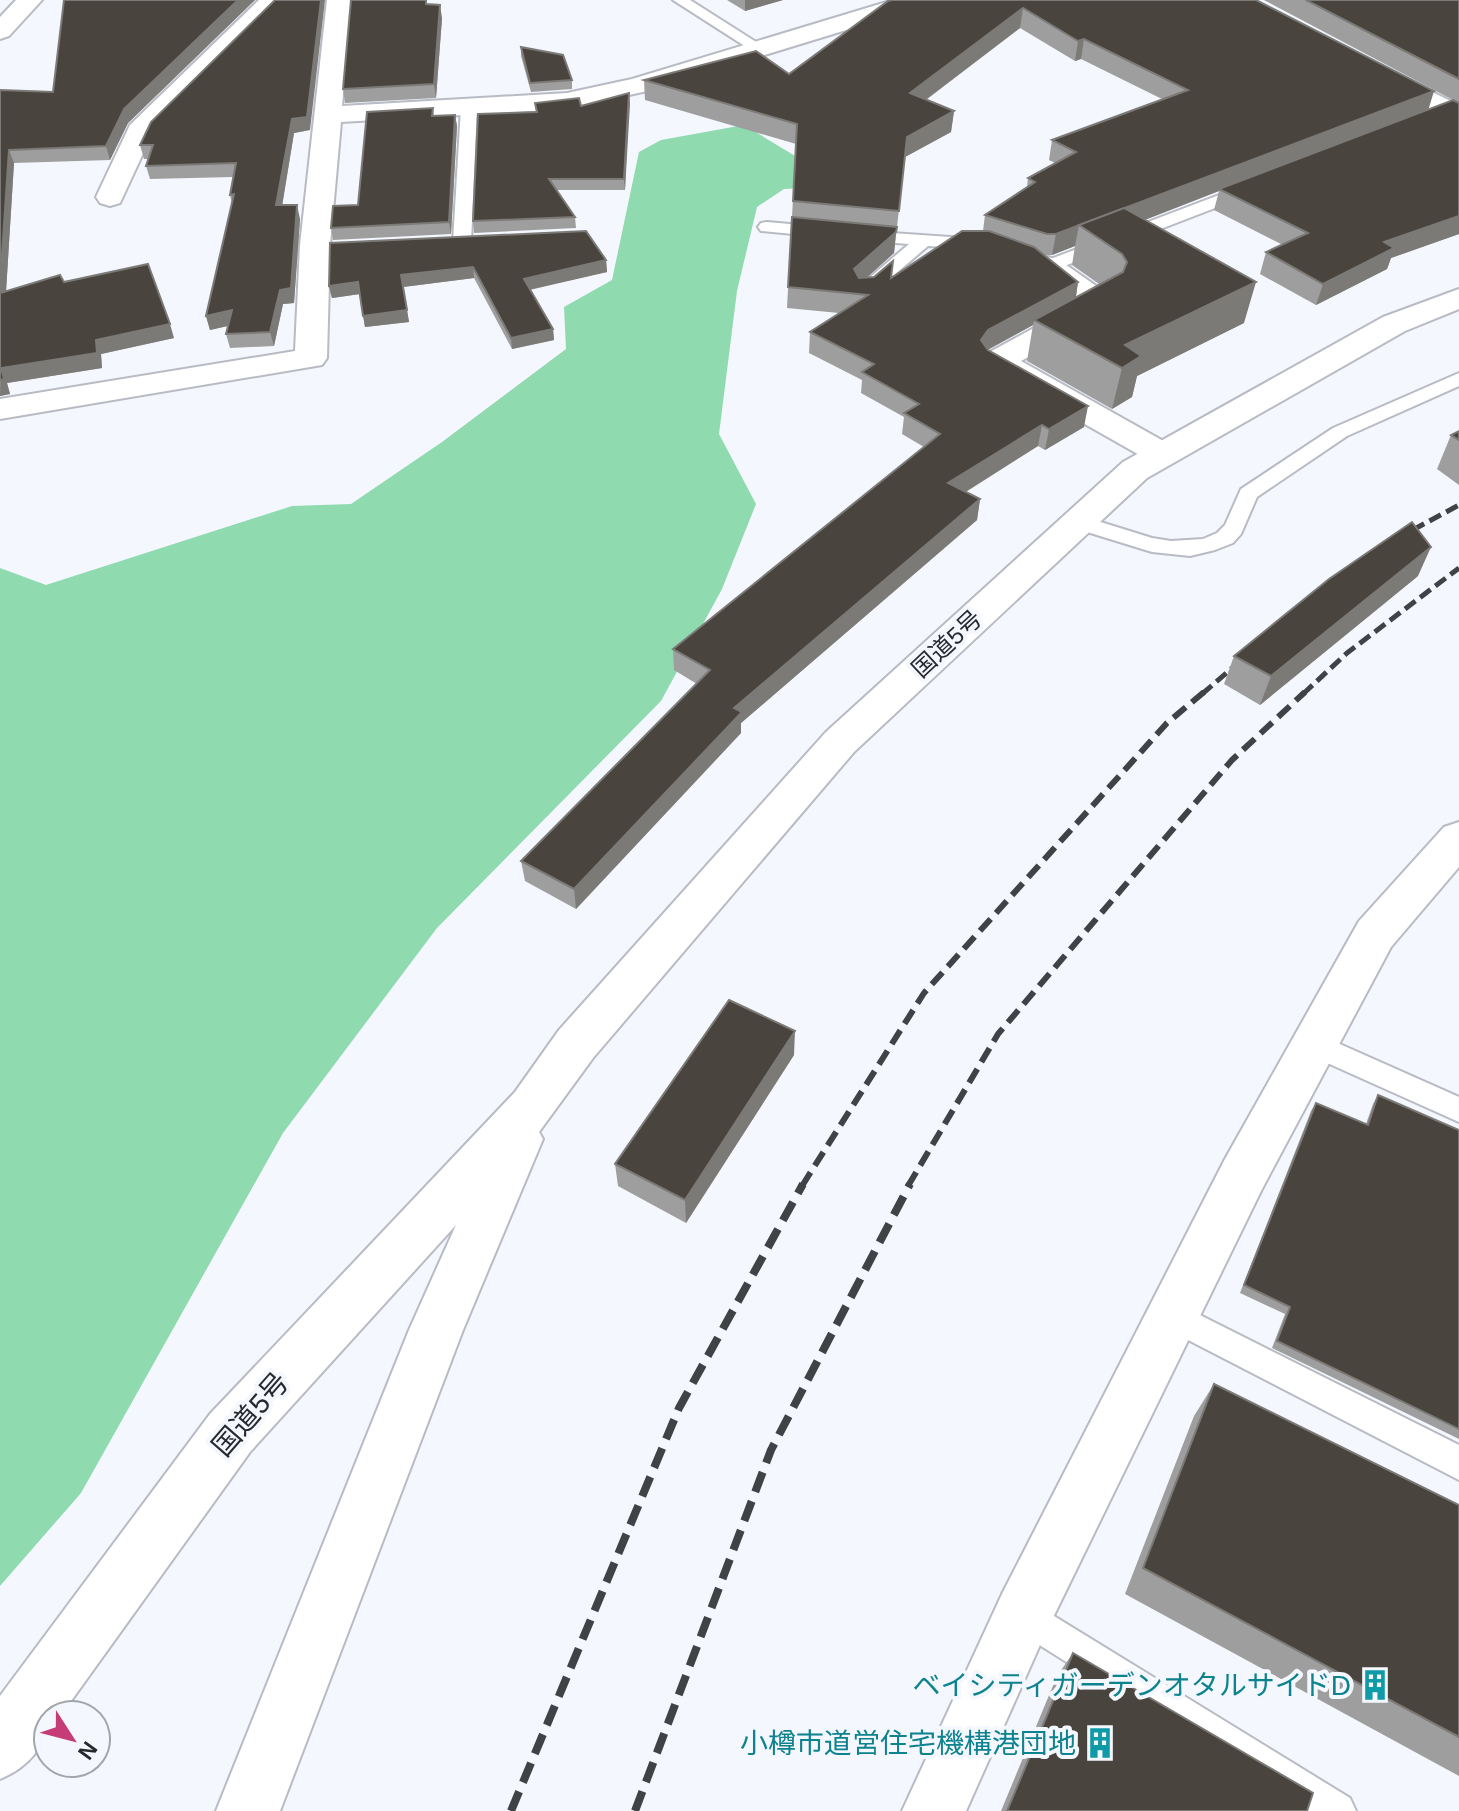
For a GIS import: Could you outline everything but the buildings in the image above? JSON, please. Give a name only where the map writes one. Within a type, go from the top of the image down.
[{"type":"main road","points":[[0,31],[30,0]]},
{"type":"main road","points":[[110,197],[140,131],[270,3],[306,0]]},
{"type":"main road","points":[[0,409],[311,358],[322,249],[328,115],[339,0]]},
{"type":"main road","points":[[328,115],[567,101],[638,85],[919,0]]},
{"type":"main road","points":[[1365,66],[1454,114]]},
{"type":"main road","points":[[1023,257],[1101,304],[997,361],[1162,454]]},
{"type":"main road","name":"国道5号","points":[[0,1748],[230,1433],[532,1107],[576,1044],[840,742],[1135,470],[1394,324],[1459,298]]},
{"type":"main road","points":[[934,1811],[1023,1615],[1243,1175],[1375,934],[1459,838]]},
{"type":"main road","name":"国道5号","points":[[248,1811],[436,1330],[532,1107]]},
{"type":"lane","points":[[680,0],[756,47]]},
{"type":"lane","points":[[462,242],[469,108]]},
{"type":"lane","points":[[1420,122],[1454,114]]},
{"type":"lane","points":[[767,227],[922,242],[989,244],[1023,257],[1262,183]]},
{"type":"lane","points":[[864,292],[922,242]]},
{"type":"lane","points":[[1078,522],[1139,543],[1189,550],[1227,537],[1242,512],[1248,494],[1340,432],[1459,379]]},
{"type":"lane","points":[[1315,1045],[1459,1110]]},
{"type":"lane","points":[[1172,1316],[1459,1463]]},
{"type":"lane","points":[[1023,1615],[1337,1811]]},
{"type":"green space","points":[[744,125],[820,171],[824,187],[784,189],[757,207],[737,291],[719,434],[756,504],[722,589],[661,701],[437,928],[283,1133],[81,1493],[0,1586],[0,568],[46,585],[292,506],[351,504],[442,442],[566,349],[564,307],[612,280],[639,152],[661,140]]},
{"type":"railway","points":[[1396,539],[1459,505]]},
{"type":"railway","points":[[1303,694],[1347,653],[1459,568]]},
{"type":"railway","points":[[1202,694],[1245,657]]},
{"type":"railway","points":[[802,1186],[924,993],[1167,723],[1204,692]]},
{"type":"railway","points":[[908,1186],[998,1034],[1232,760],[1305,692]]},
{"type":"railway","points":[[511,1811],[679,1408],[803,1184]]},
{"type":"railway","points":[[635,1811],[771,1450],[910,1184]]},
{"type":"place","name":"ベイシティガーデンオタルサイドD","points":[[1375,1685]]},
{"type":"place","name":"小樽市道営住宅機構港団地","points":[[1100,1743]]}]
